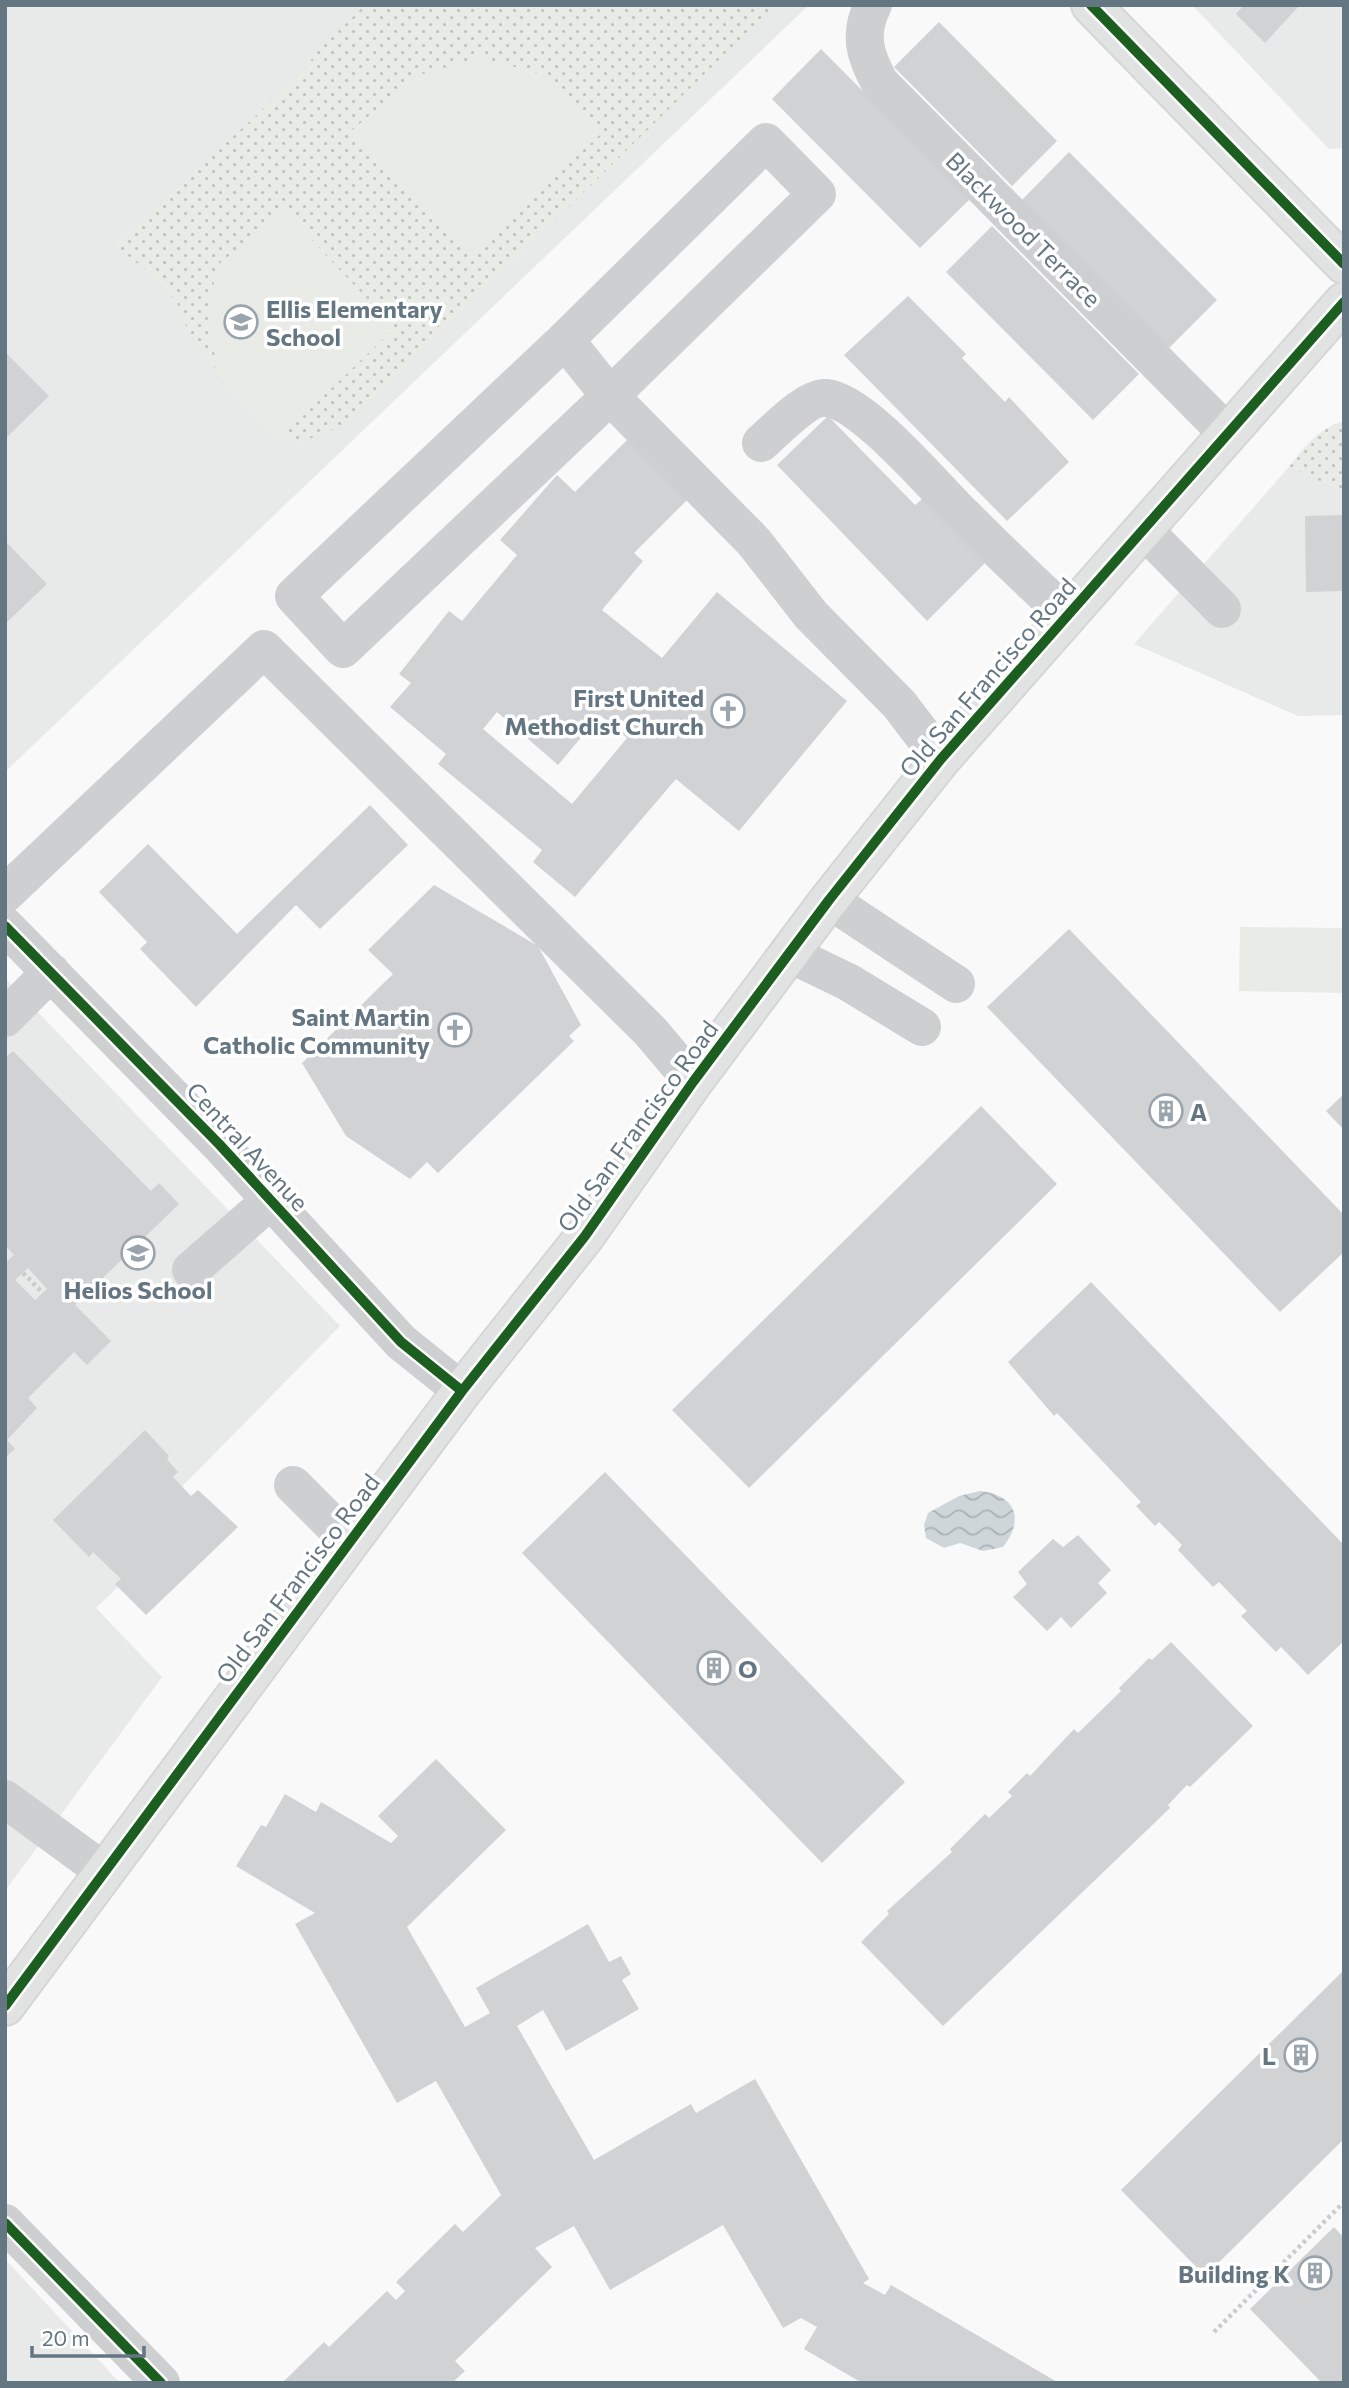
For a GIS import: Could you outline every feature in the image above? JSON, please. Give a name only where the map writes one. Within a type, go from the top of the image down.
[{"type":"main road","points":[[1091,5],[1344,264]]},
{"type":"main road","name":"Old San Francisco Road","points":[[5,2006],[462,1391],[585,1236],[693,1082],[829,900],[941,759],[1344,302]]},
{"type":"street","name":"Blackwood Terrace","points":[[873,5],[867,16],[863,41],[869,62],[880,83],[1227,433]]},
{"type":"street","points":[[766,142],[817,194],[610,396],[343,649],[294,596],[565,340],[766,142]]},
{"type":"street","points":[[565,340],[610,396],[754,542],[811,615],[899,704],[941,759]]},
{"type":"street","points":[[761,443],[814,398],[828,397],[857,412],[904,454],[983,536],[1068,616]]},
{"type":"street","points":[[1143,529],[1222,609]]},
{"type":"street","points":[[5,894],[264,649],[650,1031],[693,1082]]},
{"type":"street","points":[[829,900],[956,984]]},
{"type":"street","name":"Central Avenue","points":[[5,926],[271,1200],[401,1342],[462,1391]]},
{"type":"street","points":[[788,953],[848,982],[922,1027]]},
{"type":"street","points":[[5,1018],[51,972]]},
{"type":"street","points":[[191,1270],[271,1200]]},
{"type":"street","points":[[293,1485],[350,1542]]},
{"type":"street","points":[[5,1799],[105,1872]]},
{"type":"street","points":[[5,2223],[161,2383]]},
{"type":"path","points":[[23,1273],[43,1293]]},
{"type":"path","points":[[1214,2332],[1344,2202]]},
{"type":"shaded area","name":"Ellis Elementary School","points":[[5,5],[809,5],[5,772]]},
{"type":"shaded area","points":[[365,5],[775,5],[352,419],[337,428],[296,444],[238,395],[191,335],[172,296],[115,245],[297,78],[319,50]]},
{"type":"shaded area","points":[[1192,5],[1344,5],[1344,148],[1329,149]]},
{"type":"shaded area","points":[[480,58],[545,75],[602,133],[471,252],[351,131],[416,76]]},
{"type":"shaded area","points":[[283,210],[395,328],[276,441],[218,375],[207,312],[218,265]]},
{"type":"shaded area","points":[[1344,421],[1344,492],[1289,467],[1320,433]]},
{"type":"shaded area","points":[[1344,422],[1344,715],[1298,716],[1134,644],[1316,436]]},
{"type":"shaded area","points":[[1240,927],[1344,928],[1344,993],[1239,991]]},
{"type":"shaded area","name":"Helios School","points":[[5,978],[340,1326],[108,1562],[125,1580],[96,1608],[162,1677],[5,1891]]},
{"type":"shaded area","points":[[5,2259],[120,2383],[5,2383]]},
{"type":"water","points":[[980,1491],[1002,1498],[1013,1510],[1014,1527],[1003,1547],[983,1551],[960,1543],[944,1548],[926,1538],[924,1525],[928,1513],[959,1496]]},
{"type":"building","points":[[1244,5],[1300,5],[1265,43],[1236,14]]},
{"type":"building","points":[[939,22],[1057,141],[1012,186],[894,67]]},
{"type":"building","points":[[821,49],[970,199],[920,248],[772,99]]},
{"type":"building","points":[[1069,152],[1217,300],[1169,348],[1022,200]]},
{"type":"building","points":[[992,226],[1139,374],[1093,420],[946,272]]},
{"type":"building","points":[[908,296],[966,354],[962,358],[1005,402],[1009,397],[1069,462],[1007,521],[844,355]]},
{"type":"building","points":[[5,352],[49,396],[5,439]]},
{"type":"building","points":[[828,416],[915,505],[926,496],[988,560],[927,621],[777,465]]},
{"type":"building","points":[[629,438],[689,498],[634,553],[643,561],[602,610],[662,658],[717,592],[847,701],[739,831],[676,779],[575,897],[533,862],[542,850],[438,764],[446,754],[390,707],[411,683],[399,674],[449,611],[462,621],[517,555],[500,540],[557,475],[575,492]],"holes":[[[497,712],[558,765],[600,715],[627,738],[572,804],[483,729]]]},
{"type":"building","points":[[1344,515],[1344,591],[1306,592],[1305,516]]},
{"type":"building","points":[[5,541],[47,584],[5,624]]},
{"type":"building","points":[[370,805],[408,845],[320,929],[296,905],[196,1007],[140,949],[147,942],[99,892],[148,844],[237,934]]},
{"type":"building","name":"Saint Martin Catholic Community","points":[[434,885],[538,946],[581,1025],[569,1036],[574,1041],[438,1173],[427,1162],[410,1179],[346,1136],[302,1063],[393,974],[368,950]]},
{"type":"building","name":"A","points":[[1069,929],[1344,1215],[1344,1252],[1280,1312],[987,1007]]},
{"type":"building","points":[[13,1051],[151,1191],[159,1183],[179,1204],[75,1305],[111,1341],[87,1365],[74,1352],[28,1398],[37,1408],[7,1440],[15,1449],[5,1458],[5,1263],[14,1255],[5,1245],[5,1058]],"holes":[[[28,1268],[47,1289],[35,1300],[15,1280]]]},
{"type":"building","points":[[1344,1094],[1344,1130],[1326,1111]]},
{"type":"building","points":[[981,1106],[1057,1184],[749,1488],[672,1410]]},
{"type":"building","points":[[1091,1282],[1344,1545],[1344,1641],[1308,1675],[1281,1647],[1276,1652],[1241,1616],[1247,1611],[1219,1582],[1213,1587],[1178,1550],[1182,1545],[1159,1522],[1155,1526],[1136,1506],[1141,1502],[1057,1413],[1054,1416],[1008,1362]]},
{"type":"building","points":[[145,1430],[169,1456],[167,1459],[178,1472],[173,1477],[191,1496],[198,1490],[238,1527],[146,1615],[115,1584],[121,1579],[93,1552],[89,1557],[53,1520]]},
{"type":"building","name":"O","points":[[605,1472],[905,1782],[822,1863],[522,1553]]},
{"type":"building","points":[[1078,1535],[1111,1570],[1098,1583],[1107,1593],[1071,1628],[1061,1617],[1047,1631],[1013,1597],[1027,1584],[1018,1572],[1053,1539],[1063,1547]]},
{"type":"building","points":[[1171,1642],[1253,1726],[1190,1787],[1187,1785],[1168,1805],[1170,1808],[943,2026],[861,1942],[889,1914],[887,1911],[952,1852],[950,1849],[985,1814],[989,1818],[1012,1796],[1008,1792],[1027,1773],[1030,1776],[1074,1729],[1078,1733],[1121,1691],[1119,1688],[1149,1658],[1152,1660]]},
{"type":"building","points":[[436,1759],[506,1830],[407,1927],[465,2027],[490,2013],[476,1988],[588,1924],[609,1962],[621,1956],[631,1974],[622,1980],[639,2009],[566,2051],[543,2010],[517,2026],[594,2160],[691,2104],[696,2113],[755,2079],[869,2279],[863,2283],[885,2295],[891,2285],[1059,2383],[862,2383],[804,2349],[817,2327],[801,2318],[783,2328],[723,2225],[610,2290],[574,2226],[535,2248],[552,2267],[455,2361],[465,2371],[452,2383],[284,2381],[324,2342],[329,2347],[387,2291],[396,2300],[405,2291],[396,2282],[455,2224],[463,2232],[501,2195],[436,2081],[397,2103],[295,1924],[315,1913],[236,1866],[261,1825],[266,1827],[285,1794],[316,1812],[321,1802],[391,1843],[398,1836],[378,1816]]},
{"type":"building","name":"L","points":[[1344,1970],[1344,2139],[1205,2276],[1121,2190]]},
{"type":"building","name":"Building K","points":[[1334,2227],[1344,2238],[1344,2383],[1322,2383],[1250,2309]]},
{"type":"cycle path","points":[[1091,5],[1344,264]]},
{"type":"cycle path","points":[[5,2006],[462,1391],[585,1236],[693,1082],[829,900],[941,759],[1344,302]]},
{"type":"cycle path","points":[[5,926],[219,1144],[401,1342],[462,1391]]},
{"type":"cycle path","points":[[5,2223],[161,2383]]},
{"type":"place","name":"Ellis Elementary School","points":[[241,322]]},
{"type":"place","name":"First United Methodist Church","points":[[728,711]]},
{"type":"place","name":"Saint Martin Catholic Community","points":[[455,1030]]},
{"type":"place","name":"A","points":[[1166,1111]]},
{"type":"place","name":"Helios School","points":[[138,1253]]},
{"type":"place","name":"O","points":[[714,1668]]},
{"type":"place","name":"L","points":[[1301,2055]]},
{"type":"place","name":"Building K","points":[[1315,2273]]}]
